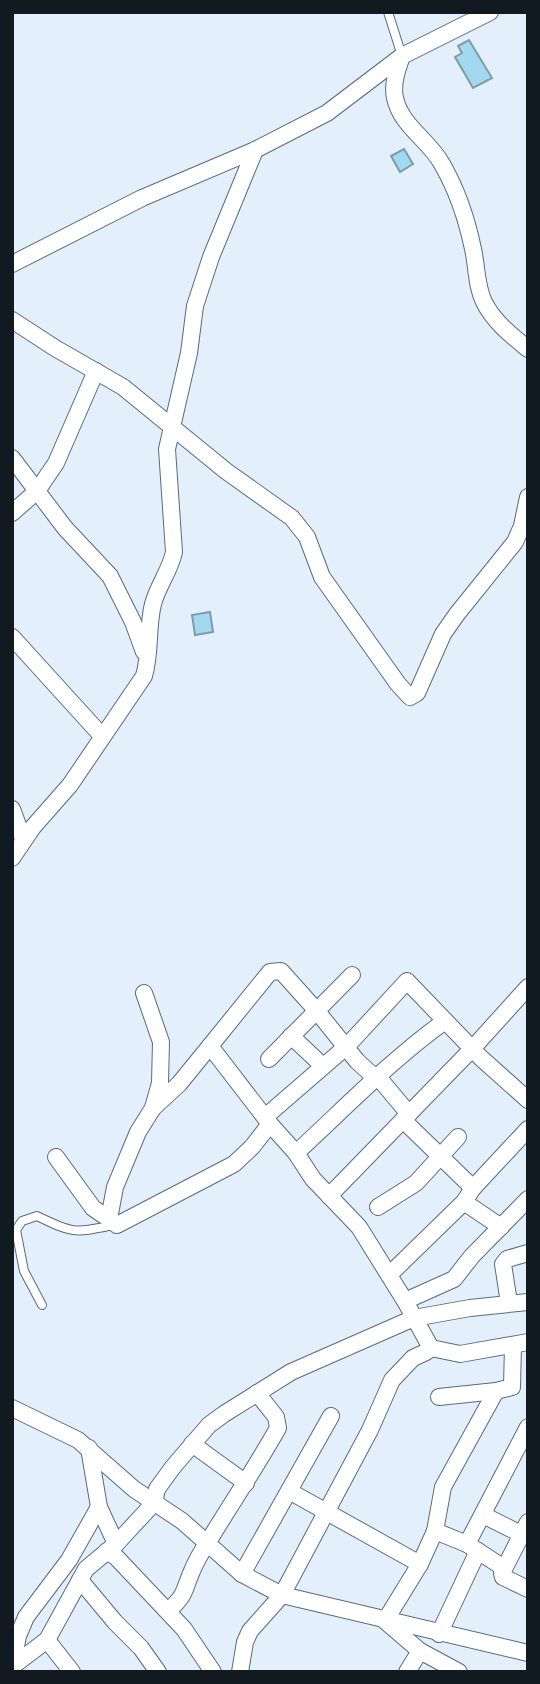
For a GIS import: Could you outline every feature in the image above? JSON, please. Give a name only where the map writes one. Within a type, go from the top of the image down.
[{"type":"street","points":[[12,264],[142,198],[255,150],[327,113],[402,56],[490,12]]},
{"type":"street","points":[[402,56],[394,86],[400,111],[442,163],[457,197],[468,224],[483,300],[493,317],[528,349]]},
{"type":"street","points":[[12,858],[23,839],[70,785],[139,687],[148,665],[150,616],[154,600],[171,568],[174,552],[167,449],[189,353],[195,306],[211,257],[255,150]]},
{"type":"street","points":[[12,320],[123,387],[226,471],[292,518],[307,537],[322,577],[410,697],[417,693],[443,634],[514,542],[522,526],[528,497]]},
{"type":"street","points":[[12,513],[37,491],[56,463],[96,371]]},
{"type":"street","points":[[12,458],[65,528],[110,576],[141,639],[148,665]]},
{"type":"street","points":[[12,638],[102,736]]},
{"type":"street","points":[[12,809],[23,839]]},
{"type":"street","points":[[113,1222],[115,1187],[138,1132],[153,1108],[179,1084],[244,1002],[270,972],[275,970],[281,971],[357,1061],[379,1077],[406,1117],[440,1157],[473,1188]]},
{"type":"street","points":[[269,1059],[352,975]]},
{"type":"street","points":[[113,1222],[234,1164],[252,1147],[268,1120],[347,1046],[407,981],[411,982],[472,1049],[528,1100]]},
{"type":"street","points":[[329,1196],[472,1049],[528,987]]},
{"type":"street","points":[[144,993],[162,1052],[160,1083],[153,1108]]},
{"type":"street","points":[[296,1153],[406,1049],[445,1021]]},
{"type":"street","points":[[291,1037],[323,1066]]},
{"type":"street","points":[[210,1046],[296,1153],[313,1179],[359,1227],[405,1301],[430,1348]]},
{"type":"street","points":[[389,1275],[464,1202],[473,1188],[528,1129]]},
{"type":"street","points":[[378,1207],[416,1183],[458,1138]]},
{"type":"street","points":[[56,1157],[93,1208],[113,1222]]},
{"type":"street","points":[[405,1301],[454,1279],[472,1256],[528,1199]]},
{"type":"street","points":[[464,1202],[501,1227]]},
{"type":"street","points":[[509,1303],[503,1264],[507,1259],[528,1253]]},
{"type":"street","points":[[15,1669],[47,1640],[86,1569],[112,1548],[154,1503],[157,1489],[192,1444],[224,1413],[290,1372],[414,1318],[528,1302]]},
{"type":"street","points":[[430,1348],[460,1354],[520,1344],[520,1386],[439,1397]]},
{"type":"street","points":[[240,1672],[250,1630],[282,1595],[370,1430],[392,1380],[413,1358],[430,1348]]},
{"type":"street","points":[[385,1621],[420,1564],[435,1531],[443,1487],[496,1391]]},
{"type":"street","points":[[167,1611],[187,1588],[191,1572],[278,1428],[276,1417],[257,1392]]},
{"type":"street","points":[[12,1408],[78,1440],[134,1489],[181,1521],[242,1574],[282,1595],[528,1654]]},
{"type":"street","points":[[242,1574],[331,1416]]},
{"type":"street","points":[[440,1662],[483,1515],[528,1426]]},
{"type":"street","points":[[192,1444],[246,1483]]},
{"type":"street","points":[[89,1448],[99,1507],[116,1557],[184,1629],[213,1672]]},
{"type":"street","points":[[289,1490],[327,1514],[420,1564]]},
{"type":"street","points":[[15,1669],[17,1624],[26,1617],[69,1560],[99,1507]]},
{"type":"street","points":[[483,1515],[525,1528],[503,1577],[528,1589]]},
{"type":"street","points":[[435,1531],[473,1547],[505,1568]]},
{"type":"street","points":[[79,1580],[141,1648],[158,1672]]},
{"type":"street","points":[[385,1621],[420,1651],[459,1672]]},
{"type":"street","points":[[47,1640],[72,1672]]},
{"type":"street","points":[[407,1672],[420,1651]]},
{"type":"lane","points":[[388,12],[402,56]]},
{"type":"lane","points":[[42,1305],[24,1271],[16,1230],[22,1221],[37,1216],[77,1232],[113,1222]]},
{"type":"building","points":[[469,40],[492,78],[473,88],[455,57],[462,53],[458,46]]},
{"type":"building","points":[[404,149],[413,164],[400,172],[391,156]]},
{"type":"building","points":[[210,612],[213,632],[195,635],[192,615]]}]
